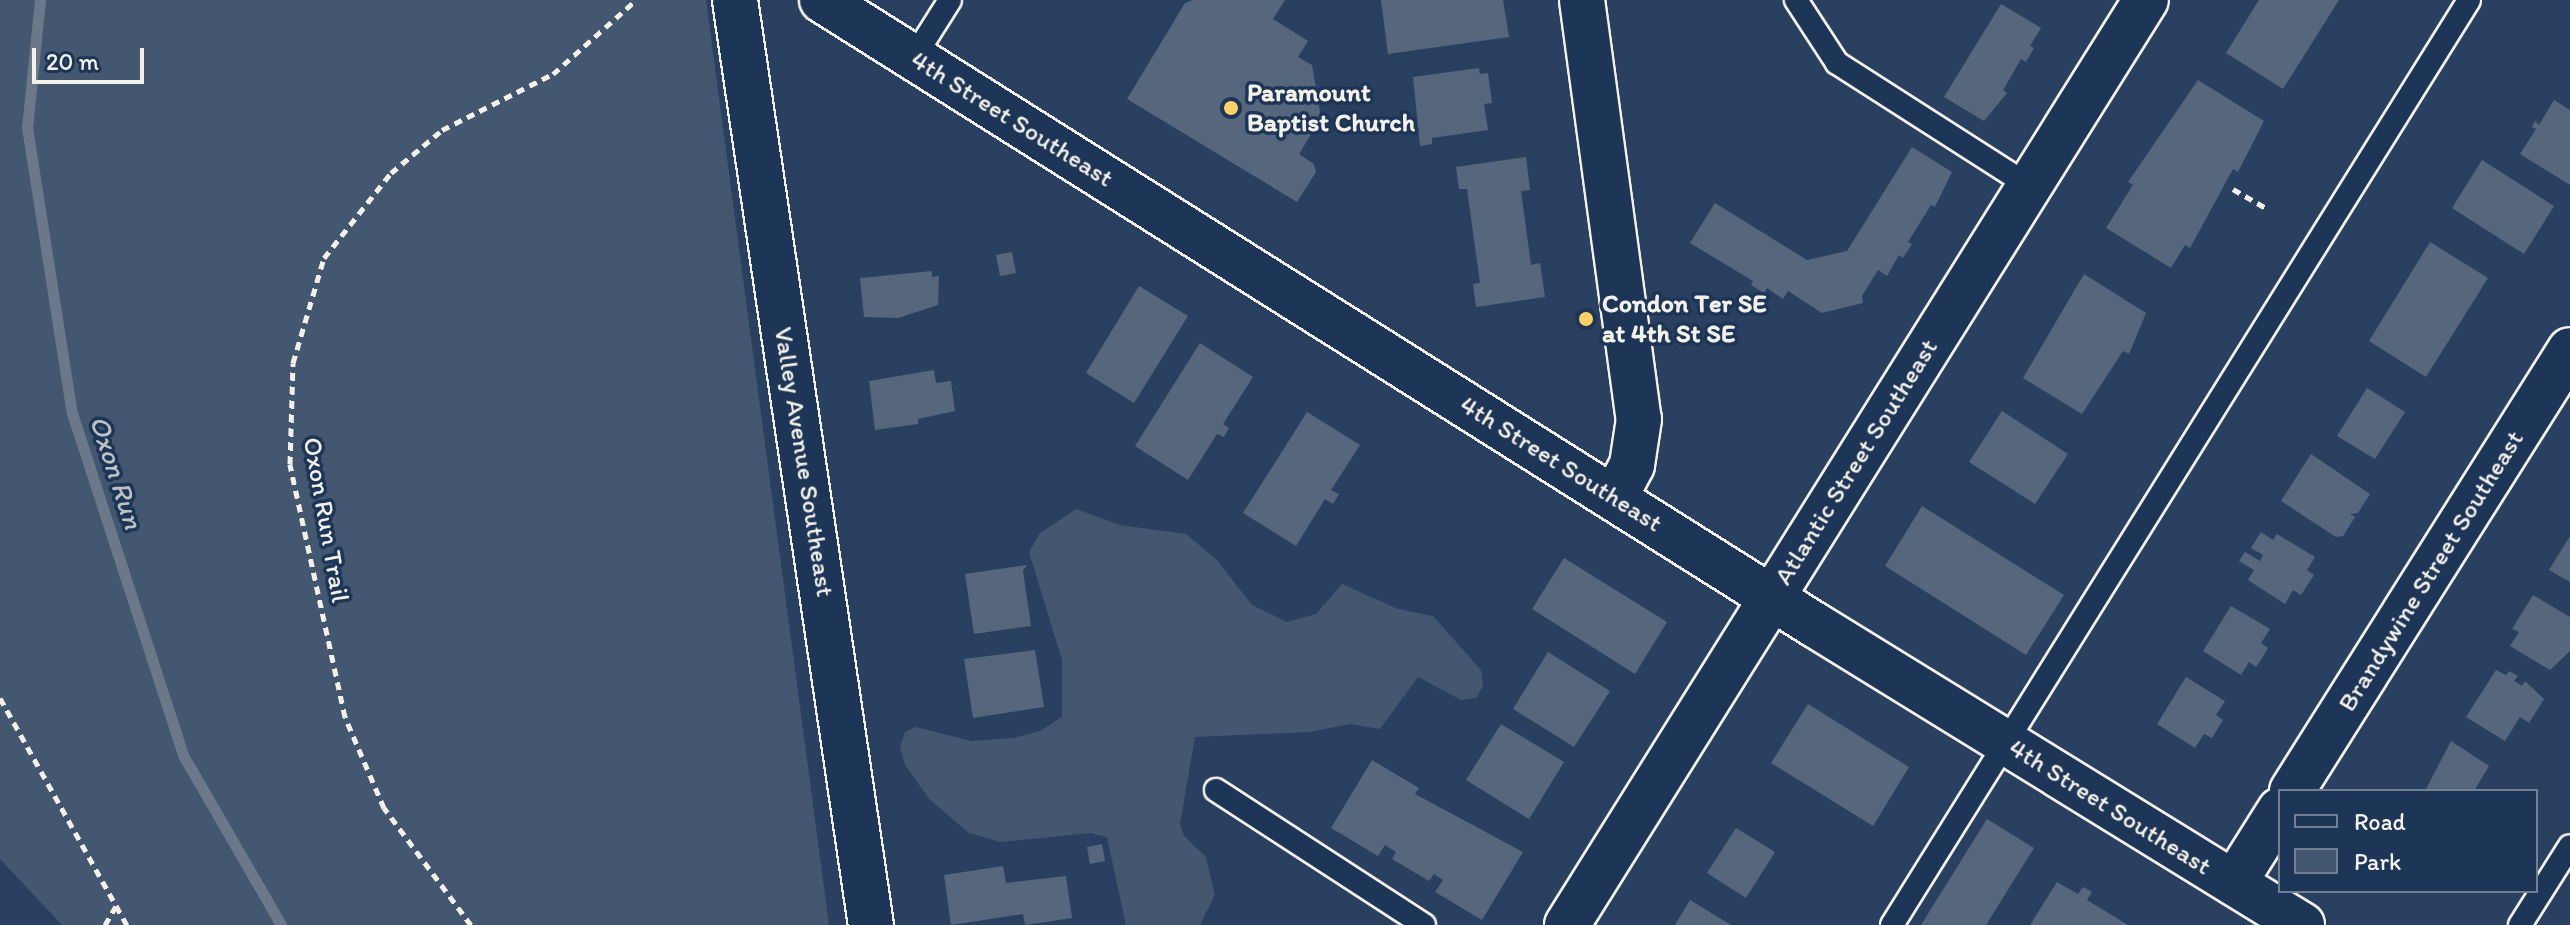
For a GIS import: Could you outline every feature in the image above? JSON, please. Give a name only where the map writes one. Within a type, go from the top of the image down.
[{"type":"street","name":"Valley Avenue Southeast","points":[[735,0],[871,925]]},
{"type":"street","name":"4th Street Southeast","points":[[822,0],[1771,598],[2302,925]]},
{"type":"street","points":[[1582,0],[1639,419],[1632,465],[1615,497]]},
{"type":"street","name":"Atlantic Street Southeast","points":[[1567,925],[2146,0]]},
{"type":"street","name":"Brandywine Street Southeast","points":[[2293,789],[2570,350]]},
{"type":"street","points":[[2234,883],[2278,813]]},
{"type":"lane","points":[[914,57],[950,0]]},
{"type":"lane","points":[[1796,0],[1806,23],[1837,63],[2029,186]]},
{"type":"lane","points":[[1892,925],[2003,741],[2469,0]]},
{"type":"lane","points":[[1216,790],[1424,925]]},
{"type":"lane","points":[[2520,925],[2570,846]]},
{"type":"path","name":"Oxon Run Trail","points":[[471,925],[384,808],[345,717],[290,464],[293,363],[324,258],[391,173],[442,130],[553,74],[636,0]]},
{"type":"path","points":[[2233,189],[2266,208]]},
{"type":"path","points":[[0,698],[127,925]]},
{"type":"path","points":[[105,925],[116,906]]},
{"type":"green space","points":[[0,0],[706,0],[829,925],[62,925],[0,859]]},
{"type":"green space","points":[[1076,509],[1120,525],[1186,534],[1216,559],[1252,605],[1287,622],[1316,614],[1342,584],[1398,609],[1433,616],[1481,670],[1483,686],[1476,698],[1461,700],[1418,677],[1380,729],[1350,724],[1309,732],[1195,737],[1180,824],[1184,836],[1206,857],[1215,895],[1200,925],[1126,925],[1107,837],[1090,833],[1000,842],[969,833],[929,799],[905,765],[900,747],[905,732],[916,727],[971,741],[1014,738],[1040,731],[1062,717],[1062,660],[1029,552],[1040,533]]},
{"type":"building","name":"Paramount Baptist Church","points":[[1193,0],[1285,0],[1273,19],[1308,41],[1298,57],[1312,65],[1321,118],[1299,154],[1314,164],[1316,172],[1297,202],[1127,99],[1185,3]]},
{"type":"building","points":[[1381,0],[1503,0],[1509,37],[1388,54]]},
{"type":"building","points":[[2259,0],[2339,0],[2283,89],[2226,53]]},
{"type":"building","points":[[2001,4],[2041,28],[2030,46],[2034,48],[2026,62],[2021,59],[2003,90],[2007,93],[1984,121],[1944,97]]},
{"type":"building","points":[[1479,68],[1480,74],[1488,73],[1492,103],[1484,104],[1488,130],[1432,138],[1432,144],[1420,146],[1413,77]]},
{"type":"building","points":[[2198,80],[2264,121],[2238,172],[2233,169],[2190,248],[2185,245],[2171,268],[2106,228],[2133,185],[2128,182]]},
{"type":"building","points":[[2554,100],[2570,110],[2570,185],[2520,154],[2536,129],[2532,127],[2535,121],[2539,125]]},
{"type":"building","points":[[1912,147],[1952,172],[1935,207],[1931,205],[1908,242],[1912,244],[1903,258],[1899,255],[1887,276],[1878,270],[1862,296],[1863,303],[1822,313],[1788,291],[1783,299],[1767,288],[1764,293],[1751,285],[1753,281],[1690,243],[1715,203],[1807,260],[1847,251]]},
{"type":"building","points":[[1526,157],[1530,190],[1521,191],[1531,265],[1540,263],[1545,297],[1476,307],[1473,284],[1480,283],[1467,189],[1459,189],[1456,167]]},
{"type":"building","points":[[2482,160],[2554,206],[2524,254],[2452,208]]},
{"type":"building","points":[[2430,242],[2488,278],[2426,377],[2369,341]]},
{"type":"building","points":[[1012,252],[1016,273],[1000,276],[996,255]]},
{"type":"building","points":[[932,271],[932,277],[939,276],[938,305],[898,318],[864,317],[860,278]]},
{"type":"building","points":[[2084,274],[2146,313],[2129,354],[2123,351],[2082,414],[2023,378]]},
{"type":"building","points":[[1139,286],[1188,316],[1134,403],[1086,373]]},
{"type":"building","points":[[1200,343],[1253,377],[1223,424],[1229,428],[1224,437],[1217,434],[1188,480],[1135,446]]},
{"type":"building","points":[[934,370],[936,383],[951,381],[955,411],[918,419],[918,424],[875,430],[869,381]]},
{"type":"building","points":[[2367,388],[2405,412],[2375,459],[2337,436]]},
{"type":"building","points":[[2002,411],[2068,454],[2035,504],[1969,462]]},
{"type":"building","points":[[1307,412],[1360,445],[1331,490],[1339,494],[1333,504],[1325,499],[1296,546],[1243,513]]},
{"type":"building","points":[[2311,454],[2370,494],[2358,513],[2350,514],[2355,517],[2343,536],[2336,537],[2281,501]]},
{"type":"building","points":[[1922,506],[2064,595],[2026,655],[1885,566]]},
{"type":"building","points":[[2261,532],[2273,540],[2277,534],[2315,557],[2307,570],[2314,575],[2301,595],[2293,590],[2285,604],[2248,580],[2254,570],[2239,561],[2245,552],[2260,561],[2263,555],[2251,548]]},
{"type":"building","points":[[2570,536],[2570,582],[2549,570]]},
{"type":"building","points":[[1564,558],[1667,622],[1635,674],[1532,609]]},
{"type":"building","points":[[1027,565],[1023,571],[1031,626],[974,634],[965,574]]},
{"type":"building","points":[[2533,595],[2570,617],[2570,651],[2550,670],[2510,646],[2519,632],[2512,629]]},
{"type":"building","points":[[2231,606],[2270,629],[2261,643],[2268,648],[2262,658],[2256,667],[2249,662],[2241,675],[2203,651]]},
{"type":"building","points":[[1035,650],[1044,707],[973,718],[964,659]]},
{"type":"building","points":[[1548,652],[1610,691],[1574,747],[1513,709]]},
{"type":"building","points":[[2496,670],[2506,675],[2509,671],[2518,676],[2514,681],[2522,686],[2525,681],[2544,699],[2529,723],[2520,717],[2505,741],[2466,717]]},
{"type":"building","points":[[2186,677],[2225,701],[2216,715],[2223,720],[2212,738],[2204,734],[2195,748],[2157,724]]},
{"type":"building","points":[[1808,704],[1909,767],[1873,826],[1771,763]]},
{"type":"building","points":[[1501,724],[1564,762],[1529,819],[1466,780]]},
{"type":"building","points":[[2451,741],[2489,766],[2475,789],[2426,789]]},
{"type":"building","points":[[1372,760],[1419,788],[1415,794],[1523,852],[1482,920],[1435,892],[1443,880],[1434,874],[1429,881],[1392,859],[1396,852],[1385,845],[1378,856],[1331,828]]},
{"type":"building","points":[[1987,819],[2034,848],[1986,925],[1921,925]]},
{"type":"building","points":[[1736,828],[1775,852],[1746,898],[1707,873]]},
{"type":"building","points":[[1102,844],[1105,861],[1090,864],[1087,847]]},
{"type":"building","points":[[1003,866],[1006,883],[1066,876],[1072,918],[1025,925],[1023,914],[951,925],[944,875]]},
{"type":"building","points":[[2057,882],[2078,894],[2083,887],[2092,892],[2087,900],[2128,925],[2030,925]]},
{"type":"building","points":[[1690,900],[1731,925],[1675,925]]},
{"type":"waterway","name":"Oxon Run","points":[[40,0],[27,127],[72,413],[183,755],[281,925]]},
{"type":"place","name":"Paramount Baptist Church","points":[[1231,108]]},
{"type":"place","name":"Condon Ter SE at 4th St SE","points":[[1586,319]]}]
